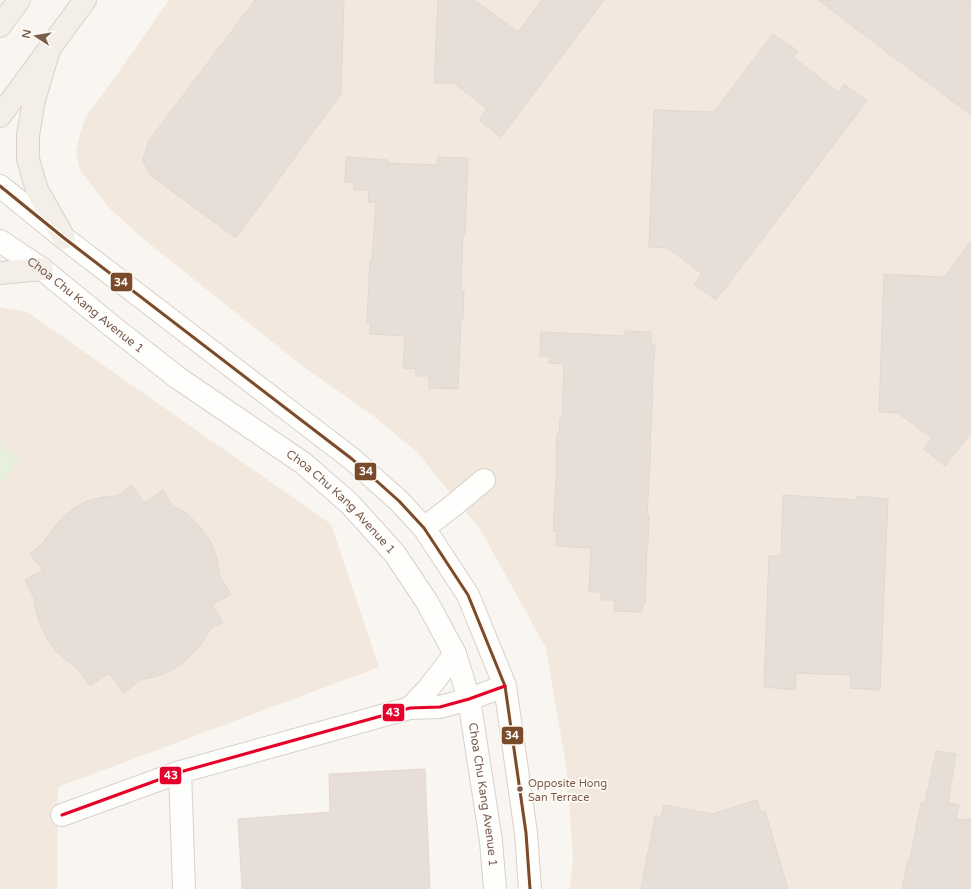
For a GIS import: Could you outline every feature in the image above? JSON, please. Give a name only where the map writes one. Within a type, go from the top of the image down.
[{"type":"main road","points":[[0,26],[19,0]]},
{"type":"main road","points":[[0,116],[85,0]]},
{"type":"main road","points":[[50,46],[34,100],[28,135],[28,158],[37,190],[64,238]]},
{"type":"main road","points":[[0,273],[42,269]]},
{"type":"street","points":[[0,186],[64,238],[352,459],[399,501],[424,528],[468,596],[504,686],[526,833],[530,889]]},
{"type":"street","name":"Choa Chu Kang Avenue 1","points":[[0,241],[42,269],[178,378],[303,462],[349,503],[395,554],[427,602],[455,654],[468,699],[491,841],[495,889]]},
{"type":"street","points":[[424,528],[484,480]]},
{"type":"street","points":[[410,708],[455,654]]},
{"type":"street","points":[[62,815],[180,772],[410,708],[440,707],[504,686]]},
{"type":"street","points":[[180,772],[184,889]]},
{"type":"shaded area","points":[[169,0],[971,0],[971,889],[570,889],[573,858],[567,771],[546,648],[480,529],[416,451],[371,414],[305,368],[146,241],[110,209],[80,170],[76,151],[85,118]]},
{"type":"shaded area","points":[[0,307],[27,312],[331,524],[379,667],[58,787],[57,889],[0,889]]},
{"type":"green space","points":[[0,444],[19,459],[0,484]]},
{"type":"building","points":[[255,0],[344,0],[341,94],[236,238],[150,175],[143,160],[148,142]]},
{"type":"building","points":[[438,0],[474,0],[518,32],[542,0],[604,0],[501,137],[479,120],[487,109],[454,83],[434,83]]},
{"type":"building","points":[[818,0],[971,0],[971,115],[888,53]]},
{"type":"building","points":[[773,34],[798,51],[793,57],[838,92],[844,84],[867,101],[716,300],[694,284],[702,274],[668,248],[649,247],[654,110],[714,112]]},
{"type":"building","points":[[346,157],[388,160],[388,163],[437,165],[438,157],[468,158],[461,291],[464,291],[463,319],[461,319],[458,389],[429,388],[429,376],[416,376],[416,369],[403,368],[405,336],[370,334],[370,323],[367,323],[370,259],[372,260],[376,202],[368,202],[369,190],[354,190],[354,183],[345,182]]},
{"type":"building","points":[[971,241],[971,433],[945,466],[924,449],[932,438],[898,413],[879,412],[884,274],[944,277]]},
{"type":"building","points":[[625,331],[651,332],[651,345],[655,345],[647,515],[649,515],[648,543],[645,604],[643,604],[642,612],[614,611],[615,600],[601,600],[601,592],[589,592],[591,548],[556,546],[557,531],[553,531],[557,434],[559,434],[560,418],[562,418],[564,364],[549,363],[550,356],[540,356],[541,332],[625,336]]},
{"type":"building","points":[[132,485],[144,503],[163,490],[172,505],[188,514],[200,527],[211,542],[217,559],[220,577],[231,594],[212,605],[223,622],[210,629],[201,645],[188,658],[174,669],[158,676],[140,680],[124,693],[109,673],[90,686],[79,670],[56,651],[48,640],[41,626],[36,612],[34,598],[25,580],[43,570],[30,554],[44,542],[62,518],[74,508],[87,501],[102,497],[118,496]]},
{"type":"building","points":[[783,495],[857,500],[857,496],[888,499],[880,690],[850,688],[851,675],[796,673],[795,690],[764,687],[769,556],[781,556]]},
{"type":"building","points":[[936,751],[956,754],[948,803],[959,805],[956,820],[971,819],[971,889],[902,889],[907,863],[909,863],[921,803],[925,803]]},
{"type":"building","points":[[425,769],[430,889],[242,889],[238,819],[330,812],[329,774]]},
{"type":"building","points":[[757,800],[761,813],[765,811],[788,889],[641,889],[655,816],[661,817],[664,805],[712,814]]},
{"type":"transit line","name":"34","points":[[0,186],[64,238],[352,459],[399,501],[424,528],[468,595],[505,686],[526,833],[530,889]]},
{"type":"transit line","name":"43","points":[[62,815],[180,772],[410,708],[440,707],[469,699],[505,686]]},
{"type":"place","name":"Opposite Hong San Terrace","points":[[520,789]]}]
